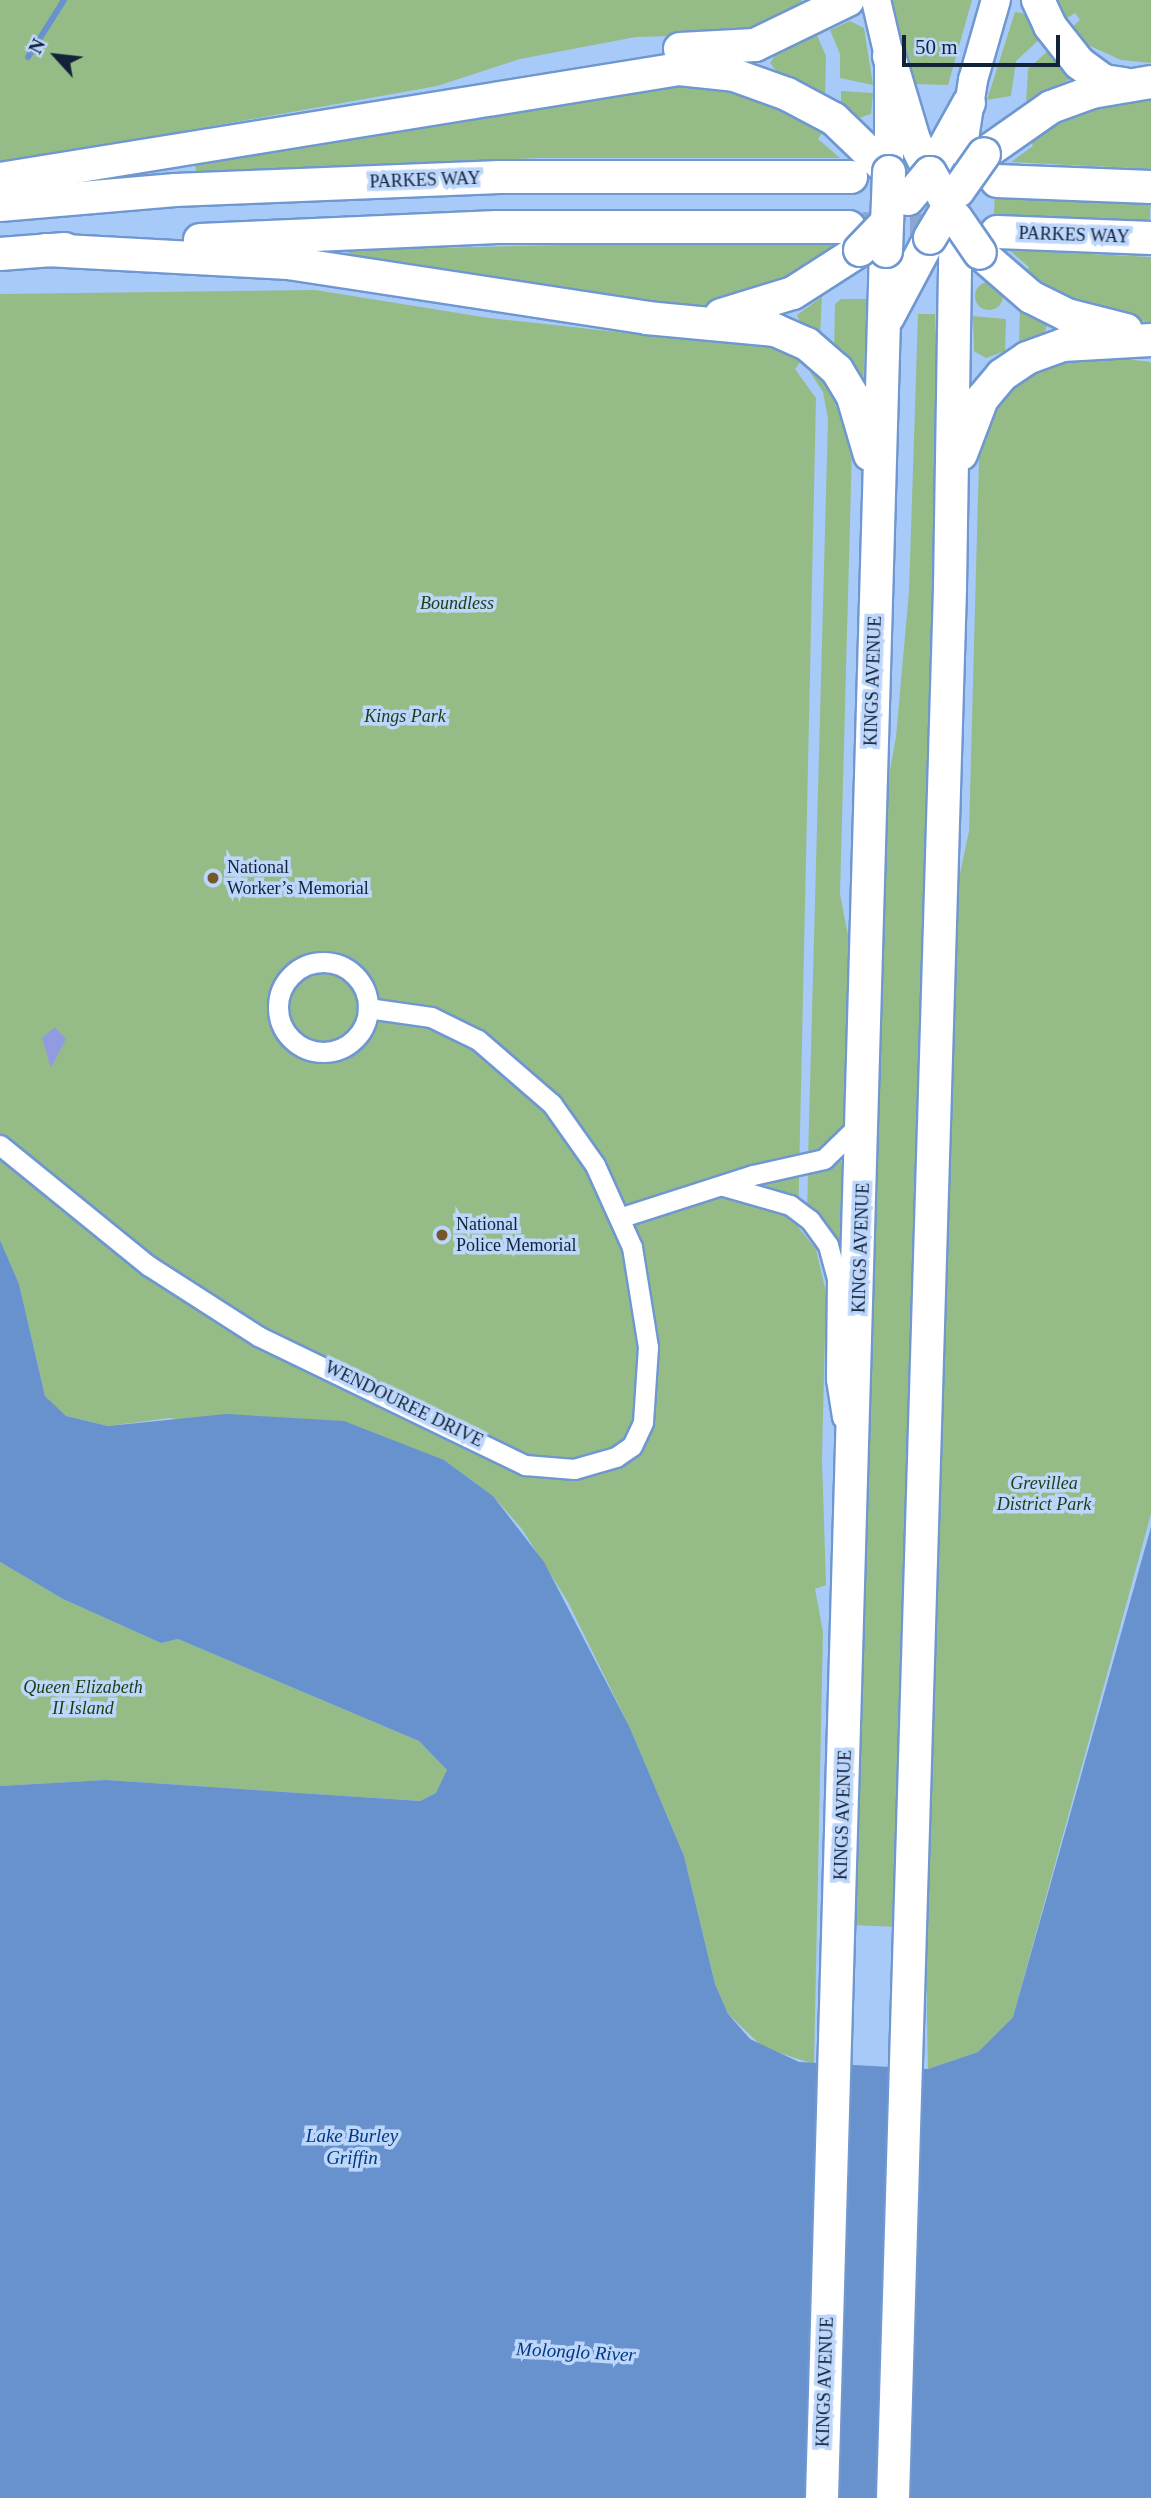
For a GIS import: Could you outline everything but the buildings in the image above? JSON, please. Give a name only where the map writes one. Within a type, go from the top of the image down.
[{"type":"main road","points":[[598,81],[659,51],[755,46],[848,0]]},
{"type":"main road","points":[[1038,0],[1079,63],[1104,81],[1138,83]]},
{"type":"main road","points":[[889,56],[923,157],[955,205],[955,310],[893,2498]]},
{"type":"main road","points":[[0,179],[680,69],[734,75],[774,87],[834,119],[923,157],[955,205],[953,246],[885,324]]},
{"type":"main road","points":[[923,157],[1051,107],[1138,83]]},
{"type":"main road","points":[[671,321],[776,301],[819,281],[871,237],[908,199],[923,157],[968,103]]},
{"type":"main road","name":"KINGS AVENUE","points":[[822,2498],[855,1464],[878,487],[885,324],[871,237],[923,157]]},
{"type":"main road","name":"PARKES WAY","points":[[0,205],[175,190],[500,177],[851,177]]},
{"type":"main road","points":[[997,181],[1151,187]]},
{"type":"main road","points":[[908,199],[953,246],[1057,310],[1151,338]]},
{"type":"main road","points":[[0,254],[261,235],[498,227],[871,237]]},
{"type":"main road","name":"PARKES WAY","points":[[953,246],[1151,239]]},
{"type":"main road","points":[[46,250],[289,263],[671,321],[775,330],[823,356],[853,397],[878,487]]},
{"type":"main road","points":[[950,485],[976,412],[1010,369],[1063,345],[1151,338]]},
{"type":"street","points":[[876,0],[889,56]]},
{"type":"street","points":[[968,103],[996,0]]},
{"type":"street","points":[[323,961],[355,975],[368,1008],[353,1040],[319,1052],[288,1035],[278,1001],[290,975],[323,961]]},
{"type":"street","name":"WENDOUREE DRIVE","points":[[0,1145],[119,1244],[220,1314],[517,1461],[542,1469],[611,1460],[632,1446],[643,1422],[646,1321],[638,1266],[622,1217],[575,1132],[510,1064],[438,1019],[368,1008]]},
{"type":"street","points":[[622,1217],[828,1158],[865,1116]]},
{"type":"street","points":[[724,1186],[790,1205],[810,1220],[828,1245],[837,1278],[838,1394],[855,1464]]},
{"type":"green space","points":[[0,0],[801,0],[806,9],[747,34],[636,37],[520,59],[437,86],[0,164]]},
{"type":"green space","points":[[888,0],[972,0],[948,85],[912,84]]},
{"type":"green space","points":[[1052,0],[1151,0],[1151,63],[1121,60],[1088,45],[1070,29],[1080,20],[1075,13],[1063,21]]},
{"type":"green space","points":[[1015,12],[1027,14],[1042,37],[1016,61],[1011,96],[987,100]]},
{"type":"green space","points":[[850,21],[864,28],[873,85],[840,78],[840,54],[830,30]]},
{"type":"green space","points":[[816,33],[826,56],[825,97],[777,72],[770,63],[779,49]]},
{"type":"green space","points":[[1051,48],[1070,79],[1026,104],[1028,69]]},
{"type":"green space","points":[[700,82],[759,96],[824,130],[818,139],[840,158],[539,158],[196,172],[195,163],[639,86]]},
{"type":"green space","points":[[841,91],[873,93],[871,114],[856,119],[841,107]]},
{"type":"green space","points":[[1151,96],[1151,169],[1011,162],[1033,146],[1027,136],[1082,109]]},
{"type":"green space","points":[[995,192],[1151,200],[1149,229],[993,221]]},
{"type":"green space","points":[[644,243],[837,245],[819,272],[720,309],[685,310],[348,260],[349,250]]},
{"type":"green space","points":[[1009,250],[1151,257],[1151,323],[1074,305],[1023,277],[1029,267]]},
{"type":"green space","points":[[989,282],[999,286],[1003,296],[999,306],[989,310],[979,306],[975,296],[979,286]]},
{"type":"green space","name":"Kings Park","points":[[315,290],[489,318],[663,337],[761,340],[804,357],[795,369],[816,398],[798,1227],[816,1249],[826,1292],[822,1459],[826,1585],[815,1589],[823,1632],[814,2064],[764,2048],[728,2014],[715,1984],[684,1856],[630,1728],[568,1602],[522,1529],[493,1496],[444,1460],[170,1418],[108,1426],[66,1416],[45,1396],[19,1284],[0,1240],[0,294]]},
{"type":"green space","points":[[822,297],[820,337],[801,324],[797,315]]},
{"type":"green space","points":[[841,299],[868,299],[863,385],[834,349],[835,304]]},
{"type":"green space","points":[[1020,304],[1047,326],[1043,336],[1019,346]]},
{"type":"green space","points":[[918,314],[935,314],[941,435],[898,1927],[851,1925],[885,797],[896,737],[909,591]]},
{"type":"green space","points":[[973,316],[1006,319],[1005,351],[986,358],[974,351]]},
{"type":"green space","name":"Grevillea District Park","points":[[1091,355],[1151,362],[1151,1514],[1013,2017],[978,2052],[928,2069],[925,1912],[956,893],[969,831],[979,459],[992,412],[1016,384],[1060,360]]},
{"type":"green space","points":[[813,365],[839,401],[835,405],[847,420],[852,448],[840,894],[852,956],[846,1129],[808,1160],[828,419],[823,392],[810,372]]},
{"type":"green space","points":[[845,1160],[841,1238],[837,1241],[807,1210],[808,1174]]},
{"type":"green space","name":"Queen Elizabeth II Island","points":[[0,1562],[63,1599],[161,1643],[178,1639],[419,1741],[447,1770],[445,1781],[436,1793],[420,1801],[106,1780],[0,1786]]},
{"type":"water","name":"Lake Burley Griffin","points":[[0,1240],[19,1284],[45,1396],[66,1416],[108,1426],[226,1414],[344,1421],[444,1460],[493,1496],[544,1562],[630,1728],[684,1856],[715,1984],[728,2014],[750,2039],[799,2062],[928,2069],[978,2052],[1013,2017],[1151,1527],[1151,2498],[0,2498],[0,1786],[106,1780],[420,1801],[436,1793],[447,1770],[419,1741],[178,1639],[161,1643],[63,1599],[0,1562]]},
{"type":"waterway","points":[[28,57],[64,0]]},
{"type":"tunnel","points":[[862,228],[961,231]]},
{"type":"place","name":"National Worker’s Memorial","points":[[213,878]]},
{"type":"place","name":"National Police Memorial","points":[[442,1235]]},
{"type":"park label","name":"Boundless","points":[[457,603]]},
{"type":"water label","name":"Molonglo River","points":[[576,2352]]}]
